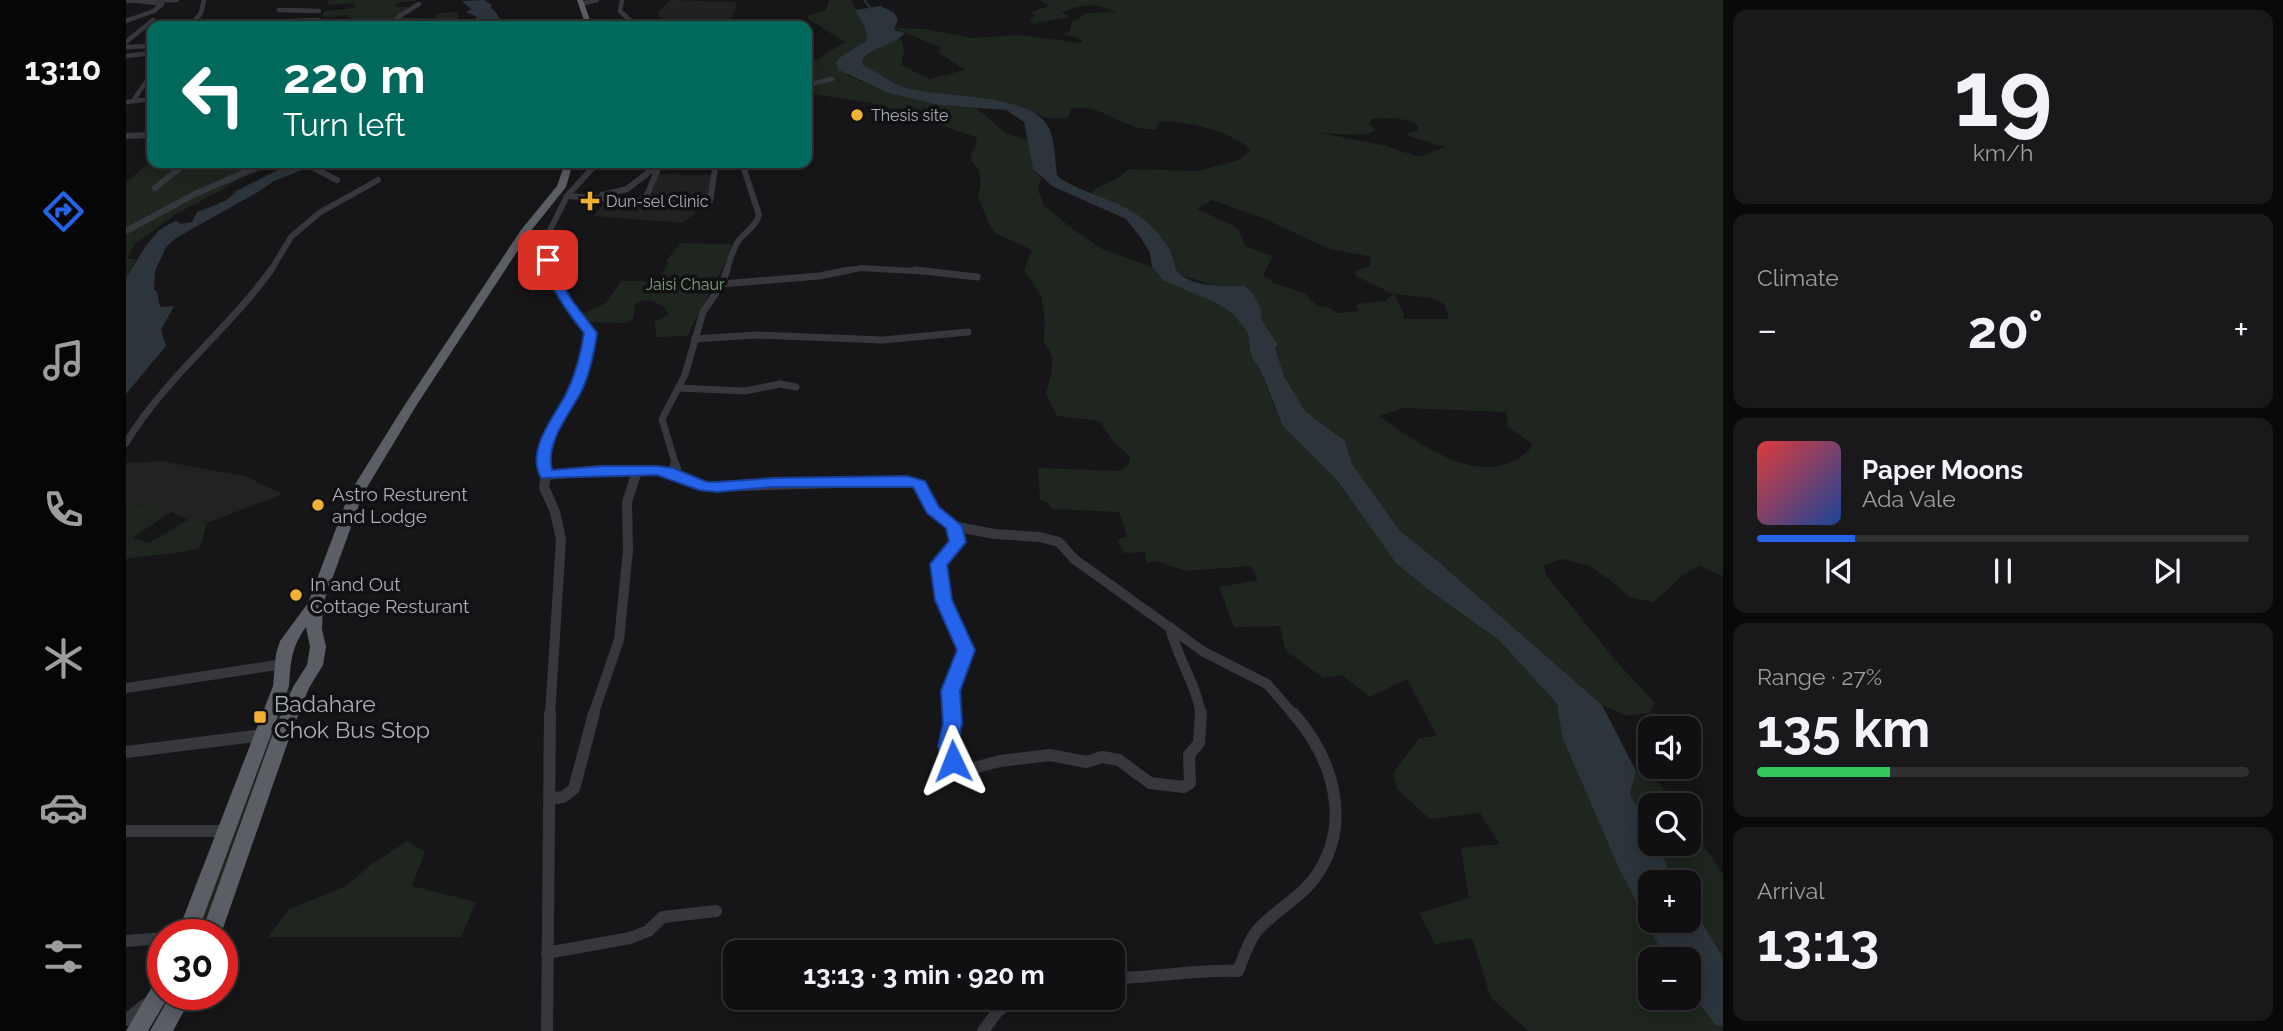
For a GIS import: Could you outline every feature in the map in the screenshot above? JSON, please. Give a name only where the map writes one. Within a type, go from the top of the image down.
[{"type":"highway","points":[[581,2],[587,21]]},
{"type":"highway","points":[[193,919],[281,686],[286,648],[292,633],[315,604],[356,494],[449,346],[523,236],[561,187],[567,168]]},
{"type":"highway","points":[[216,919],[282,733],[301,687],[315,665],[318,647],[314,629],[315,604]]},
{"type":"highway","points":[[129,1023],[147,1004]]},
{"type":"highway","points":[[161,1031],[173,1010]]},
{"type":"street","points":[[126,1],[177,0]]},
{"type":"street","points":[[195,21],[201,13],[204,0]]},
{"type":"street","points":[[317,21],[319,10],[325,0]]},
{"type":"street","points":[[581,2],[597,0]]},
{"type":"street","points":[[622,0],[620,11],[631,21]]},
{"type":"street","points":[[126,21],[154,11],[162,4],[140,1]]},
{"type":"street","points":[[285,2],[279,10],[319,10]]},
{"type":"street","points":[[396,21],[419,4]]},
{"type":"street","points":[[126,45],[147,25]]},
{"type":"street","points":[[140,31],[147,31]]},
{"type":"street","points":[[126,45],[147,46]]},
{"type":"street","points":[[126,55],[147,53]]},
{"type":"street","points":[[812,84],[832,79]]},
{"type":"street","points":[[133,101],[147,80]]},
{"type":"street","points":[[126,102],[147,100]]},
{"type":"street","points":[[126,136],[147,135]]},
{"type":"street","points":[[155,188],[180,168]]},
{"type":"street","points":[[126,231],[195,194],[255,168]]},
{"type":"street","points":[[316,168],[337,180]]},
{"type":"street","points":[[547,1031],[550,688],[561,539],[555,512],[544,487],[546,475],[543,463],[551,430],[574,391],[587,358],[591,333],[567,304],[555,282],[545,255],[545,239],[556,222],[558,209],[567,195],[592,168]]},
{"type":"street","points":[[597,197],[627,189],[652,168]]},
{"type":"street","points":[[646,198],[657,172],[655,168]]},
{"type":"street","points":[[567,195],[640,201],[646,198],[710,201],[715,168]]},
{"type":"street","points":[[668,472],[676,468],[674,448],[666,436],[662,419],[678,388],[703,312],[722,284],[735,246],[744,233],[757,222],[759,215],[744,168]]},
{"type":"street","points":[[126,443],[167,386],[242,309],[271,271],[291,237],[319,213],[377,180]]},
{"type":"street","points":[[523,236],[545,239]]},
{"type":"street","points":[[722,284],[819,276],[861,268],[903,268],[977,277]]},
{"type":"street","points":[[695,338],[757,335],[883,340],[968,332]]},
{"type":"street","points":[[678,388],[758,391],[772,389],[780,384],[796,387]]},
{"type":"street","points":[[546,475],[642,470],[668,472],[705,487],[907,481],[919,484],[932,510],[954,526],[1059,542],[1074,559],[1204,652],[1267,684],[1301,722],[1333,780],[1336,810],[1331,849],[1315,878],[1255,933],[1238,971],[1213,970],[1150,978],[1125,978]]},
{"type":"street","points":[[549,799],[563,797],[574,789],[596,705],[619,640],[628,550],[627,502],[636,474],[642,470]]},
{"type":"street","points":[[954,526],[958,542],[939,564],[940,588],[966,650],[950,691],[953,723],[947,747],[953,761],[970,769],[1000,761],[1050,755],[1086,762],[1102,757],[1119,760],[1150,783],[1184,787],[1190,783],[1189,755],[1199,743],[1201,713],[1194,683],[1176,653],[1170,627]]},
{"type":"street","points":[[126,688],[283,664]]},
{"type":"street","points":[[126,752],[263,734]]},
{"type":"street","points":[[126,831],[226,831]]},
{"type":"street","points":[[547,953],[630,938],[648,931],[663,917],[716,911]]},
{"type":"street","points":[[126,942],[147,940]]},
{"type":"street","points":[[983,1031],[1000,1010]]},
{"type":"shaded area","points":[[484,0],[492,5],[491,8],[502,21],[475,20],[477,17],[466,12],[471,9],[462,1]]},
{"type":"shaded area","points":[[671,0],[736,2],[731,21],[662,21],[657,12]]},
{"type":"shaded area","points":[[881,6],[894,13],[898,19],[894,30],[905,33],[872,52],[862,61],[863,65],[901,86],[1023,107],[1038,116],[1049,128],[1054,145],[1057,176],[1129,210],[1144,220],[1163,240],[1177,270],[1184,277],[1210,285],[1245,286],[1253,294],[1262,311],[1261,319],[1278,345],[1275,348],[1284,376],[1305,411],[1345,441],[1352,464],[1399,530],[1602,705],[1636,771],[1630,794],[1638,810],[1638,856],[1662,856],[1669,870],[1638,870],[1638,906],[1562,737],[1557,704],[1500,641],[1426,588],[1395,562],[1337,480],[1283,426],[1261,371],[1251,356],[1248,333],[1233,314],[1218,304],[1163,280],[1152,267],[1150,253],[1141,238],[1126,219],[1052,186],[1033,169],[1024,122],[1006,110],[939,105],[888,93],[839,70],[836,63],[839,58],[867,40],[865,28],[855,10]]},
{"type":"shaded area","points":[[282,168],[307,168],[274,181],[176,238],[166,247],[155,271],[154,290],[157,292],[160,307],[174,306],[161,330],[166,346],[126,394],[126,278],[159,230],[175,221],[181,224],[192,222],[197,212],[224,201],[236,191]]},
{"type":"shaded area","points":[[658,174],[714,175],[708,202],[683,223],[593,216],[609,199],[647,203],[651,199]]},
{"type":"shaded area","points":[[162,461],[244,476],[283,494],[207,523],[188,520],[158,505],[126,506],[126,463]]},
{"type":"shaded area","points":[[1701,921],[1723,957],[1723,1026],[1716,1025],[1701,1007],[1701,947],[1659,947],[1652,933],[1701,933]]},
{"type":"green space","points":[[329,0],[419,0],[396,3],[396,7],[411,7],[394,17],[435,18],[437,13],[458,12],[459,21],[346,21],[352,19],[347,15],[322,18],[323,11],[355,8],[355,3],[327,5]]},
{"type":"green space","points":[[829,0],[851,0],[865,28],[867,40],[839,58],[847,75],[888,93],[939,105],[975,107],[1007,134],[1030,141],[1033,169],[1041,178],[1038,190],[1044,206],[1102,249],[1152,267],[1163,280],[1218,304],[1233,314],[1248,333],[1251,356],[1261,371],[1275,409],[1337,480],[1395,562],[1426,588],[1500,641],[1557,704],[1562,737],[1638,906],[1638,933],[1652,933],[1659,947],[1638,947],[1638,1010],[1701,1010],[1701,1007],[1716,1025],[1723,1026],[1723,1031],[1529,1031],[1491,998],[1472,938],[1435,944],[1419,913],[1469,898],[1461,848],[1500,844],[1480,813],[1430,819],[1397,789],[1393,773],[1419,738],[1437,736],[1407,679],[1370,697],[1342,675],[1323,678],[1285,650],[1280,626],[1234,627],[1219,587],[1258,580],[1251,566],[1185,571],[1157,561],[1147,563],[1145,552],[1124,553],[1117,540],[1127,536],[1119,512],[1052,509],[1040,499],[1038,468],[1119,471],[1128,465],[1130,457],[1112,440],[1100,421],[1057,416],[1046,394],[1052,361],[1044,343],[1045,319],[1041,295],[1024,270],[1032,250],[995,233],[989,224],[978,197],[981,183],[979,170],[971,160],[977,143],[976,137],[877,104],[812,94],[812,62],[845,42],[808,19],[808,15],[826,10]]},
{"type":"green space","points":[[1040,0],[1723,0],[1723,576],[1699,566],[1685,574],[1653,602],[1629,597],[1590,566],[1563,559],[1544,565],[1546,575],[1617,662],[1655,703],[1650,713],[1627,716],[1602,705],[1440,563],[1399,531],[1351,464],[1345,441],[1305,411],[1284,376],[1274,348],[1278,345],[1263,324],[1256,303],[1245,286],[1216,286],[1181,275],[1176,270],[1173,256],[1136,214],[1091,194],[1129,169],[1198,171],[1236,161],[1250,151],[1244,144],[1222,133],[1181,123],[1160,122],[1156,129],[1144,129],[1082,108],[1071,109],[1068,117],[1053,119],[998,102],[914,90],[896,84],[863,65],[862,61],[877,47],[901,38],[904,51],[901,65],[929,79],[965,70],[939,53],[940,47],[894,28],[925,29],[972,38],[1019,35],[1082,43],[1083,40],[1064,34],[1070,31],[1072,22],[1087,13],[1116,12],[1101,7],[1083,6],[1062,12],[1069,17],[1033,24],[1030,20],[1035,15],[1029,13],[1049,6]],"holes":[[[1394,118],[1411,121],[1419,127],[1408,136],[1445,147],[1419,157],[1383,145],[1320,133],[1364,135],[1376,130],[1369,124],[1372,119]],[[1212,200],[1263,218],[1329,249],[1372,257],[1369,261],[1371,266],[1356,271],[1356,276],[1393,294],[1385,301],[1357,304],[1360,311],[1337,313],[1330,308],[1317,306],[1304,293],[1274,283],[1263,275],[1273,256],[1245,246],[1239,230],[1234,226],[1197,209]],[[1394,294],[1433,298],[1445,305],[1449,319],[1403,319],[1404,314]],[[1403,408],[1506,412],[1508,427],[1532,444],[1526,453],[1500,466],[1464,464],[1409,437],[1379,416]]]},
{"type":"green space","points":[[147,165],[147,168],[269,168],[239,179],[176,214],[135,244],[127,258],[136,259],[126,278],[126,182]]},
{"type":"green space","name":"Jaisi Chaur","points":[[680,243],[731,244],[729,256],[687,336],[656,337],[655,322],[669,314],[658,303],[649,300],[635,304],[634,318],[627,323],[590,322],[581,314],[606,303],[621,281],[657,281],[668,264],[666,261]]},
{"type":"green space","points":[[158,505],[172,511],[132,538],[149,543],[188,520],[207,523],[200,548],[126,559],[126,506]]},
{"type":"green space","points":[[288,690],[291,690],[211,919],[202,919]]},
{"type":"green space","points":[[1636,771],[1638,779],[1653,779],[1668,793],[1638,793],[1638,810],[1630,794]]},
{"type":"green space","points":[[407,841],[425,852],[412,886],[476,902],[461,937],[268,937],[288,910],[346,886],[372,864]]},
{"type":"green space","points":[[1701,842],[1723,874],[1723,957],[1701,921],[1701,870],[1669,870],[1662,856],[1701,856]]},
{"type":"waterway","points":[[864,0],[871,9]]},
{"type":"place","name":"Thesis site","points":[[857,115]]},
{"type":"place","name":"Dun-sel Clinic","points":[[590,201]]},
{"type":"place","name":"Astro Resturent and Lodge","points":[[318,505]]},
{"type":"place","name":"In and Out Cottage Resturant","points":[[296,595]]},
{"type":"place","name":"Badahare Chok Bus Stop","points":[[260,717]]},
{"type":"route","points":[[548,260],[555,282],[567,304],[591,333],[587,358],[574,391],[551,430],[543,463],[546,475],[602,470],[657,470],[705,487],[794,482],[907,481],[919,484],[932,510],[954,526],[958,542],[939,564],[943,600],[966,650],[950,691],[953,723],[947,747],[953,761]]}]
